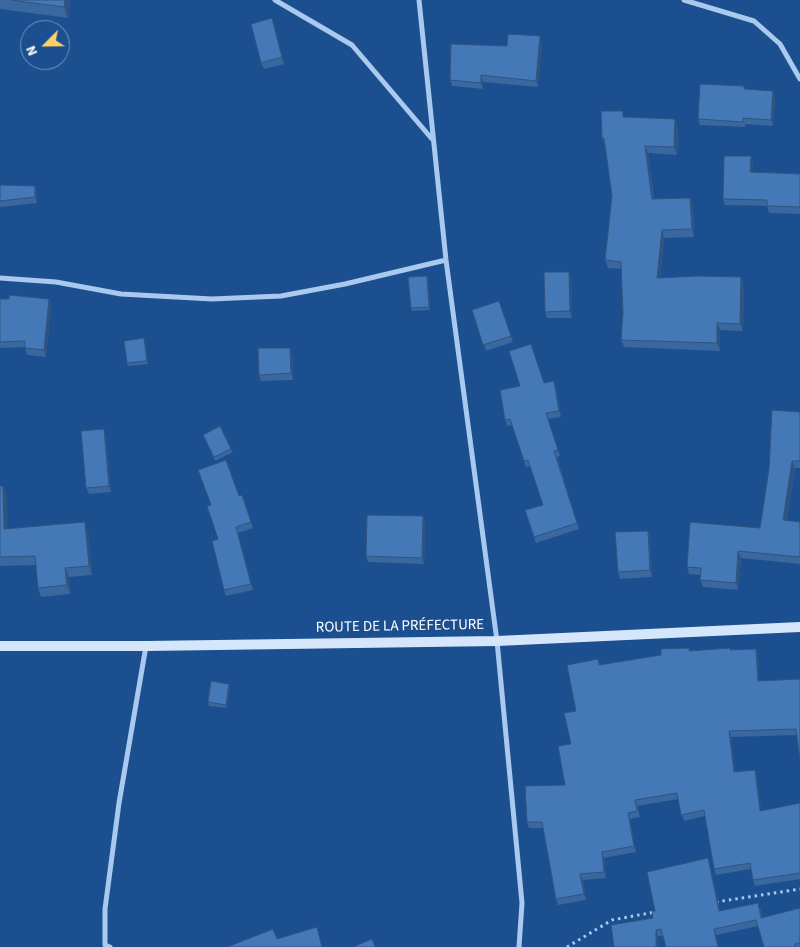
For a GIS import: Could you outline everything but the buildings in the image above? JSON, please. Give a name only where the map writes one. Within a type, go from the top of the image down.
[{"type":"street","points":[[275,0],[352,45],[432,139]]},
{"type":"street","points":[[418,0],[446,260],[497,641],[522,903],[520,947]]},
{"type":"street","points":[[684,0],[754,21],[780,44],[800,78]]},
{"type":"street","points":[[0,278],[56,282],[122,294],[212,299],[281,296],[345,284],[446,260]]},
{"type":"street","name":"ROUTE DE LA PRÉFECTURE","points":[[0,646],[497,641],[800,627]]},
{"type":"street","points":[[110,947],[105,945],[105,909],[119,803],[147,646]]},
{"type":"path","points":[[708,903],[800,889]]},
{"type":"path","points":[[567,947],[612,920],[660,911]]}]
